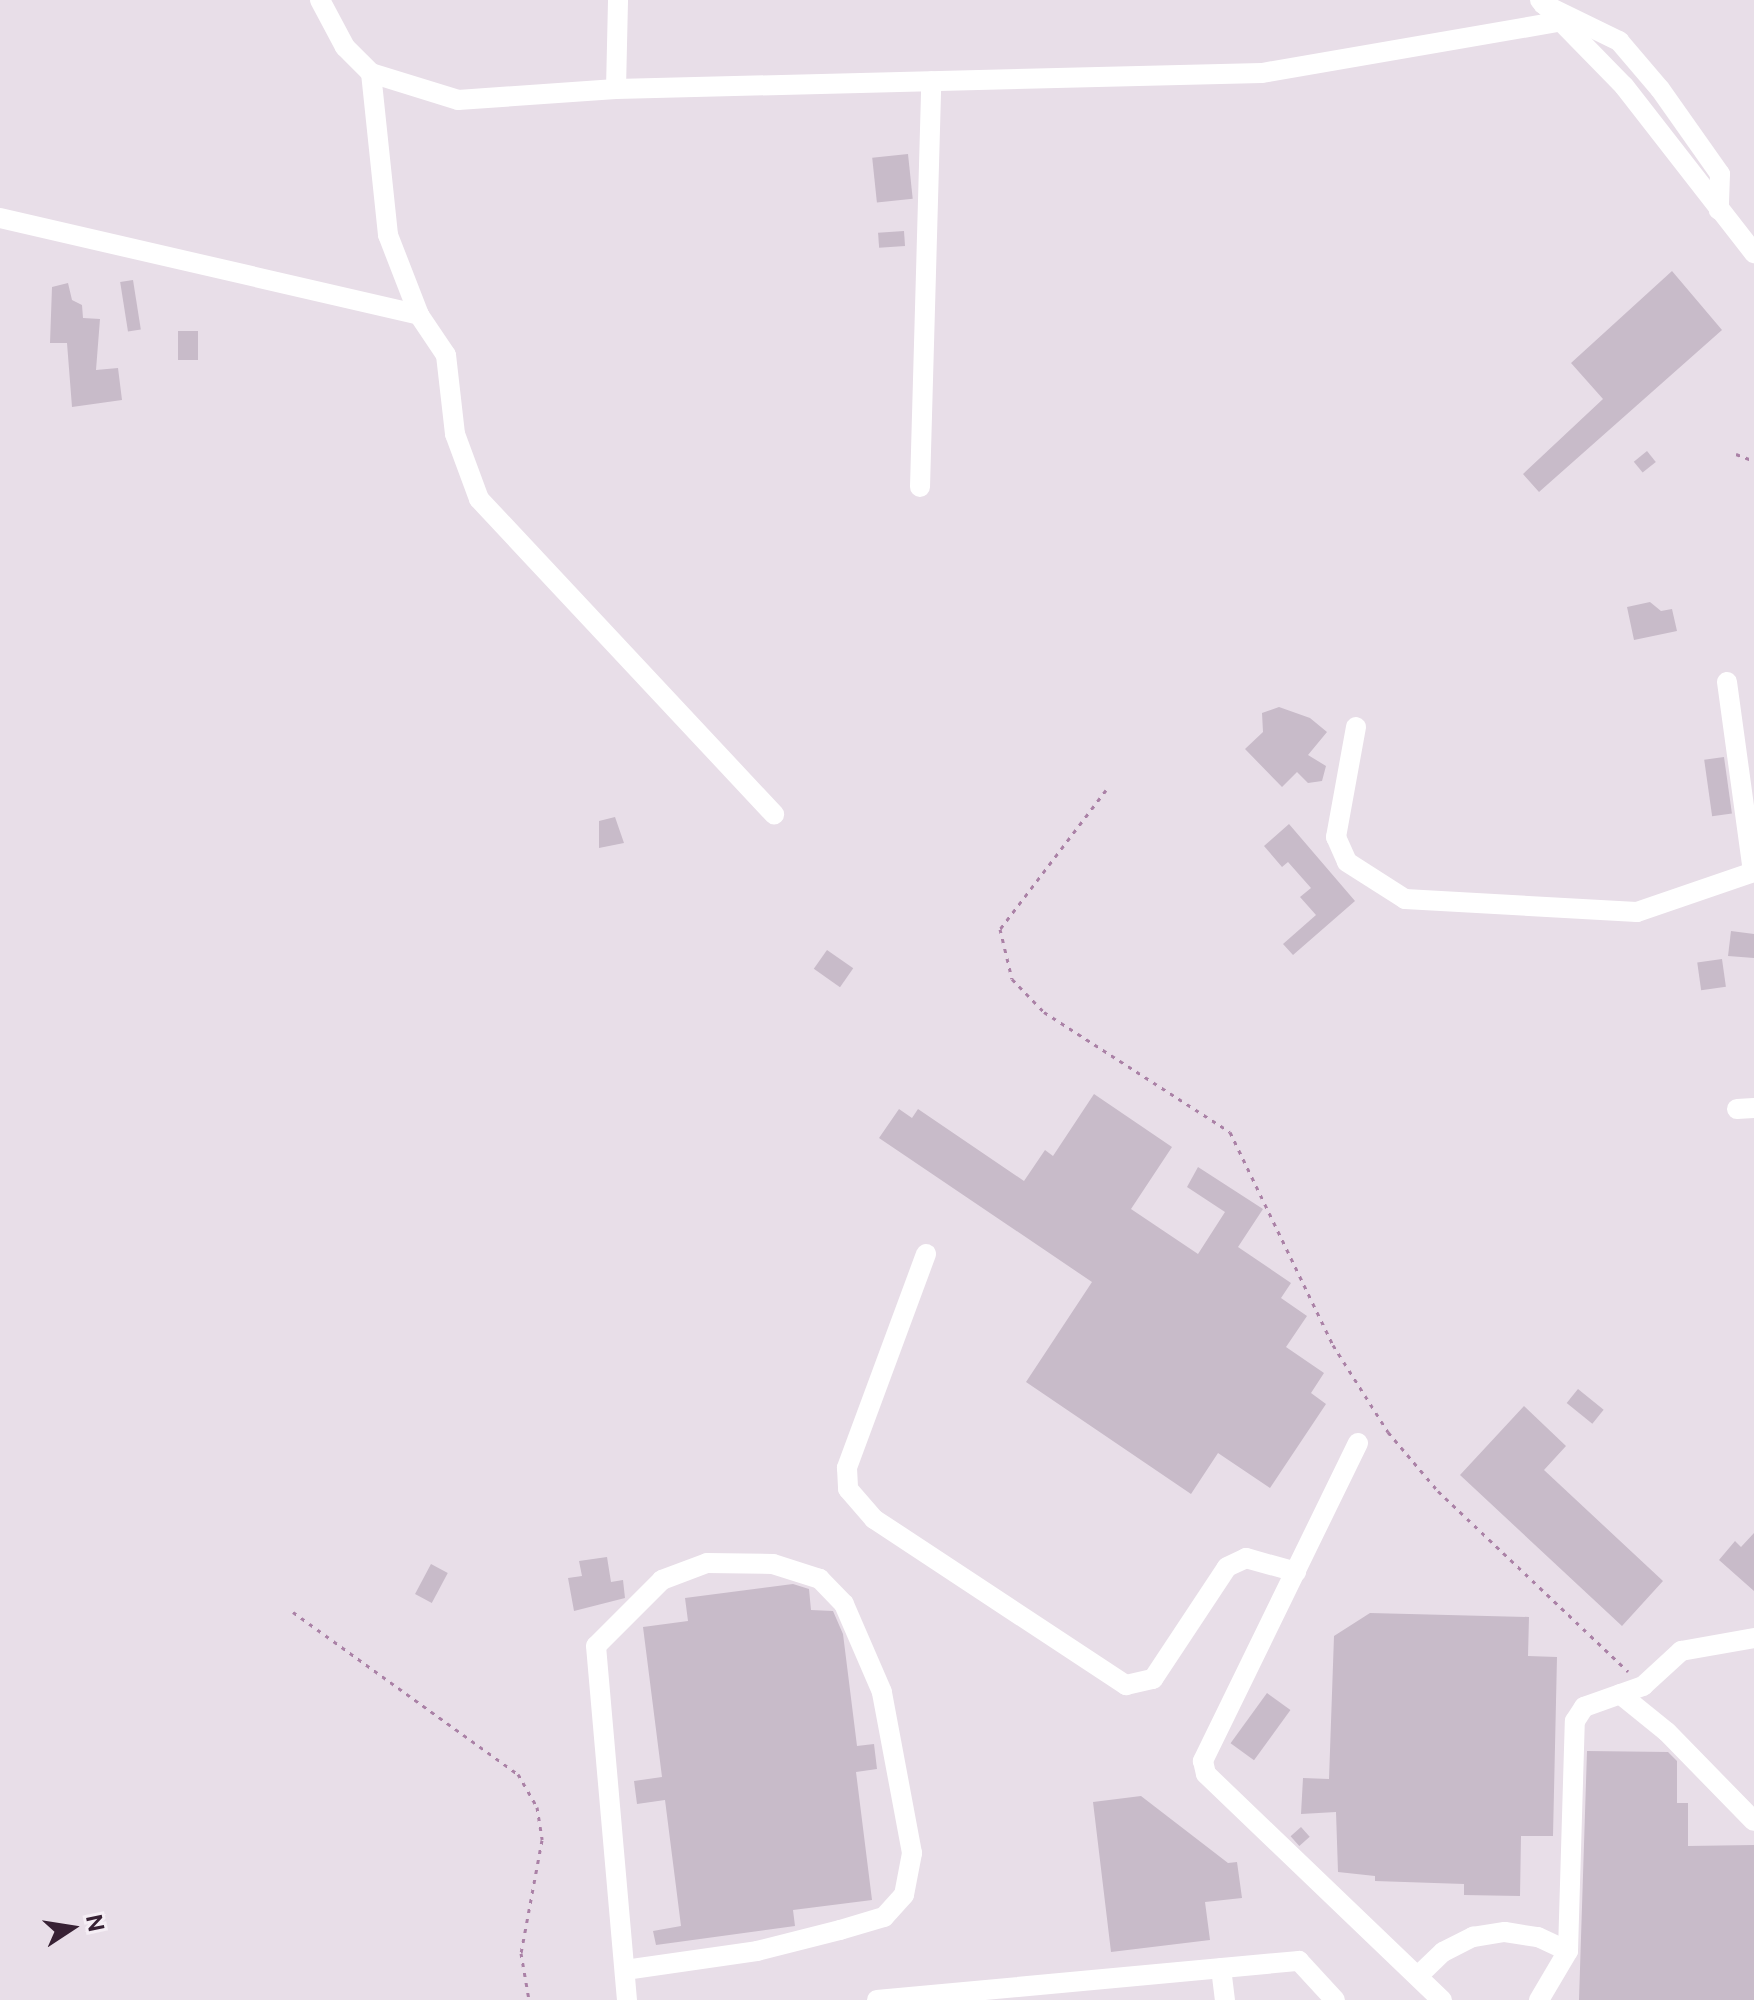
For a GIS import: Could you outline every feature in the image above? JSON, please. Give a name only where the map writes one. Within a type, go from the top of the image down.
[{"type":"street","points":[[320,0],[345,47],[371,73],[458,100],[616,89],[1262,73],[1558,22]]},
{"type":"street","points":[[616,89],[618,0]]},
{"type":"street","points":[[1542,2],[1558,22],[1624,86],[1754,253]]},
{"type":"street","points":[[1542,2],[1619,41],[1650,77],[1720,174],[1719,210]]},
{"type":"street","points":[[371,73],[388,235],[419,315],[446,355],[455,434],[479,499],[774,814]]},
{"type":"street","points":[[920,487],[931,81]]},
{"type":"street","points":[[0,218],[419,315]]},
{"type":"street","points":[[1356,727],[1336,837],[1347,862],[1405,899],[1637,912],[1753,872],[1727,682]]},
{"type":"street","points":[[926,1254],[847,1468],[848,1489],[874,1519],[1126,1685],[1153,1679],[1227,1567],[1246,1558],[1296,1572]]},
{"type":"street","points":[[1358,1443],[1296,1572],[1206,1746],[1206,1774],[1442,2000]]},
{"type":"street","points":[[625,1970],[757,1951],[840,1930],[884,1917],[904,1895],[912,1853],[882,1692],[844,1604],[820,1579],[773,1564],[707,1563],[662,1580],[596,1646],[627,2000]]},
{"type":"street","points":[[1539,2000],[1568,1951],[1575,1721],[1584,1707],[1643,1686],[1681,1651],[1754,1638]]},
{"type":"street","points":[[1620,1694],[1667,1732],[1754,1821]]},
{"type":"street","points":[[1419,1975],[1453,1947],[1505,1932],[1538,1937],[1568,1951]]},
{"type":"street","points":[[877,2000],[1299,1961],[1335,2000]]},
{"type":"street","points":[[1221,1968],[1225,2000]]},
{"type":"path","points":[[1736,454],[1754,461]]},
{"type":"path","points":[[1106,790],[1000,929],[1012,979],[1044,1012],[1230,1132],[1333,1345],[1388,1432],[1438,1491],[1643,1686]]},
{"type":"path","points":[[293,1612],[518,1774],[537,1807],[542,1840],[521,1953],[529,2000]]},
{"type":"building","points":[[908,154],[913,199],[877,203],[872,158]]},
{"type":"building","points":[[904,231],[905,246],[879,248],[878,233]]},
{"type":"building","points":[[1672,271],[1722,330],[1539,492],[1523,474],[1603,399],[1571,363]]},
{"type":"building","points":[[133,280],[141,329],[128,331],[120,282]]},
{"type":"building","points":[[68,283],[72,300],[82,305],[83,318],[100,319],[96,370],[118,368],[122,400],[72,407],[67,343],[50,343],[52,287]]},
{"type":"building","points":[[178,331],[198,331],[198,360],[178,360]]},
{"type":"building","points":[[1647,451],[1656,462],[1643,473],[1634,462]]},
{"type":"building","points":[[1650,602],[1661,611],[1672,609],[1677,631],[1634,640],[1627,607]]},
{"type":"building","points":[[1279,707],[1310,718],[1327,732],[1308,755],[1326,766],[1322,781],[1308,783],[1297,772],[1282,787],[1245,749],[1263,732],[1262,713]]},
{"type":"building","points":[[1724,757],[1732,813],[1712,816],[1704,760]]},
{"type":"building","points":[[615,817],[624,843],[599,848],[599,821]]},
{"type":"building","points":[[1289,824],[1355,901],[1293,955],[1283,944],[1316,915],[1300,897],[1311,888],[1288,862],[1282,867],[1264,846]]},
{"type":"building","points":[[1731,931],[1754,934],[1754,958],[1728,956]]},
{"type":"building","points":[[827,950],[853,968],[840,987],[814,969]]},
{"type":"building","points":[[1722,959],[1726,987],[1701,990],[1697,962]]},
{"type":"building","points":[[1094,1094],[1172,1147],[1131,1209],[1198,1254],[1225,1212],[1187,1187],[1198,1167],[1263,1209],[1238,1247],[1291,1283],[1281,1298],[1307,1316],[1286,1347],[1324,1373],[1311,1393],[1326,1404],[1270,1488],[1218,1453],[1191,1494],[1026,1382],[1092,1282],[879,1138],[899,1109],[912,1118],[918,1109],[1024,1181],[1045,1150],[1053,1156]]},
{"type":"building","points":[[1578,1389],[1604,1410],[1592,1424],[1567,1403]]},
{"type":"building","points":[[1524,1406],[1566,1446],[1544,1470],[1663,1581],[1622,1626],[1460,1475]]},
{"type":"building","points":[[1754,1533],[1754,1591],[1719,1560],[1735,1541],[1741,1547]]},
{"type":"building","points":[[607,1557],[611,1582],[623,1580],[625,1598],[574,1611],[568,1578],[582,1576],[579,1561]]},
{"type":"building","points":[[431,1564],[448,1573],[432,1603],[415,1594]]},
{"type":"building","points":[[793,1584],[809,1589],[811,1610],[833,1611],[843,1634],[857,1746],[874,1744],[877,1769],[856,1772],[872,1900],[793,1910],[795,1926],[656,1945],[653,1931],[681,1926],[665,1800],[637,1804],[634,1781],[662,1777],[643,1627],[688,1621],[685,1598]]},
{"type":"building","points":[[1370,1613],[1529,1617],[1528,1656],[1557,1657],[1553,1836],[1521,1836],[1520,1896],[1464,1895],[1464,1884],[1375,1881],[1375,1876],[1338,1872],[1336,1812],[1301,1814],[1303,1778],[1329,1779],[1334,1636]]},
{"type":"building","points":[[1267,1693],[1290,1710],[1254,1760],[1231,1743]]},
{"type":"building","points":[[1587,1751],[1668,1752],[1677,1761],[1677,1803],[1688,1803],[1688,1846],[1754,1845],[1754,2000],[1579,2000]]},
{"type":"building","points":[[1141,1796],[1228,1863],[1237,1862],[1242,1898],[1205,1902],[1210,1940],[1111,1952],[1093,1802]]},
{"type":"building","points":[[1301,1827],[1310,1837],[1299,1846],[1291,1836]]}]
